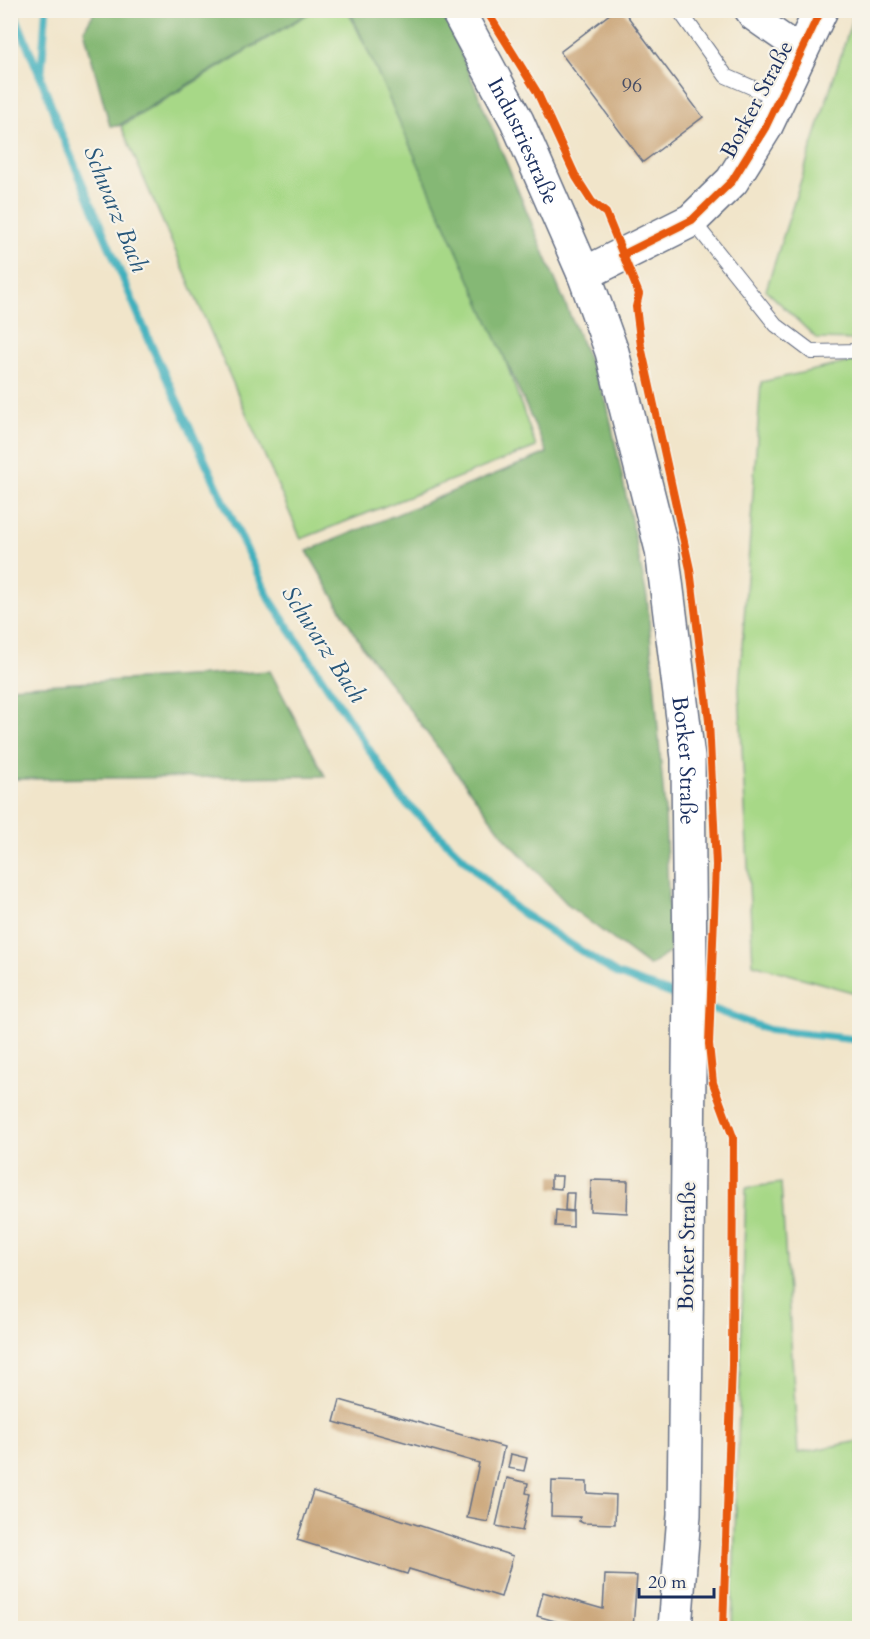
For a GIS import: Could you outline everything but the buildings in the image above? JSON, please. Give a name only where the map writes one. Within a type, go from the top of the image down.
[{"type":"main road","name":"Industriestraße","points":[[457,10],[517,122],[584,274]]},
{"type":"main road","name":"Borker Straße","points":[[675,1629],[684,1515],[690,980],[688,758],[662,550],[612,352],[584,274],[692,220],[732,180],[765,128],[821,10]]},
{"type":"street","points":[[748,10],[753,17],[802,51]]},
{"type":"lane","points":[[679,10],[726,76],[779,99]]},
{"type":"lane","points":[[692,220],[776,325],[812,352],[860,351]]},
{"type":"green space","points":[[95,11],[312,11],[118,126],[110,126],[84,30]]},
{"type":"green space","points":[[313,11],[348,11],[468,254],[536,447],[301,539],[121,126]]},
{"type":"green space","points":[[350,11],[438,11],[449,25],[607,404],[647,597],[665,812],[670,952],[649,966],[570,907],[507,840],[362,646],[307,551],[547,453]]},
{"type":"green space","points":[[855,11],[860,11],[859,340],[817,339],[766,290]]},
{"type":"green space","points":[[860,360],[859,994],[753,964],[739,689],[761,382]]},
{"type":"green space","points":[[270,671],[325,776],[11,779],[11,687]]},
{"type":"green space","points":[[781,1183],[798,1453],[859,1441],[859,1628],[732,1628],[746,1188]]},
{"type":"waterway","points":[[13,10],[40,76]]},
{"type":"waterway","name":"Schwarz Bach","points":[[46,10],[41,78],[61,133],[153,349],[269,598],[401,798],[516,909],[617,974],[683,998]]},
{"type":"waterway","name":"Schwarz Bach","points":[[697,1003],[769,1030],[860,1040]]},
{"type":"cycle path","points":[[486,10],[537,92],[576,177],[592,202],[606,213],[639,294],[636,307],[641,346],[690,569],[709,721],[716,865],[709,1044],[713,1083],[733,1137],[732,1365],[723,1628]]},
{"type":"cycle path","points":[[622,255],[692,220],[732,181],[765,128],[821,10]]}]
